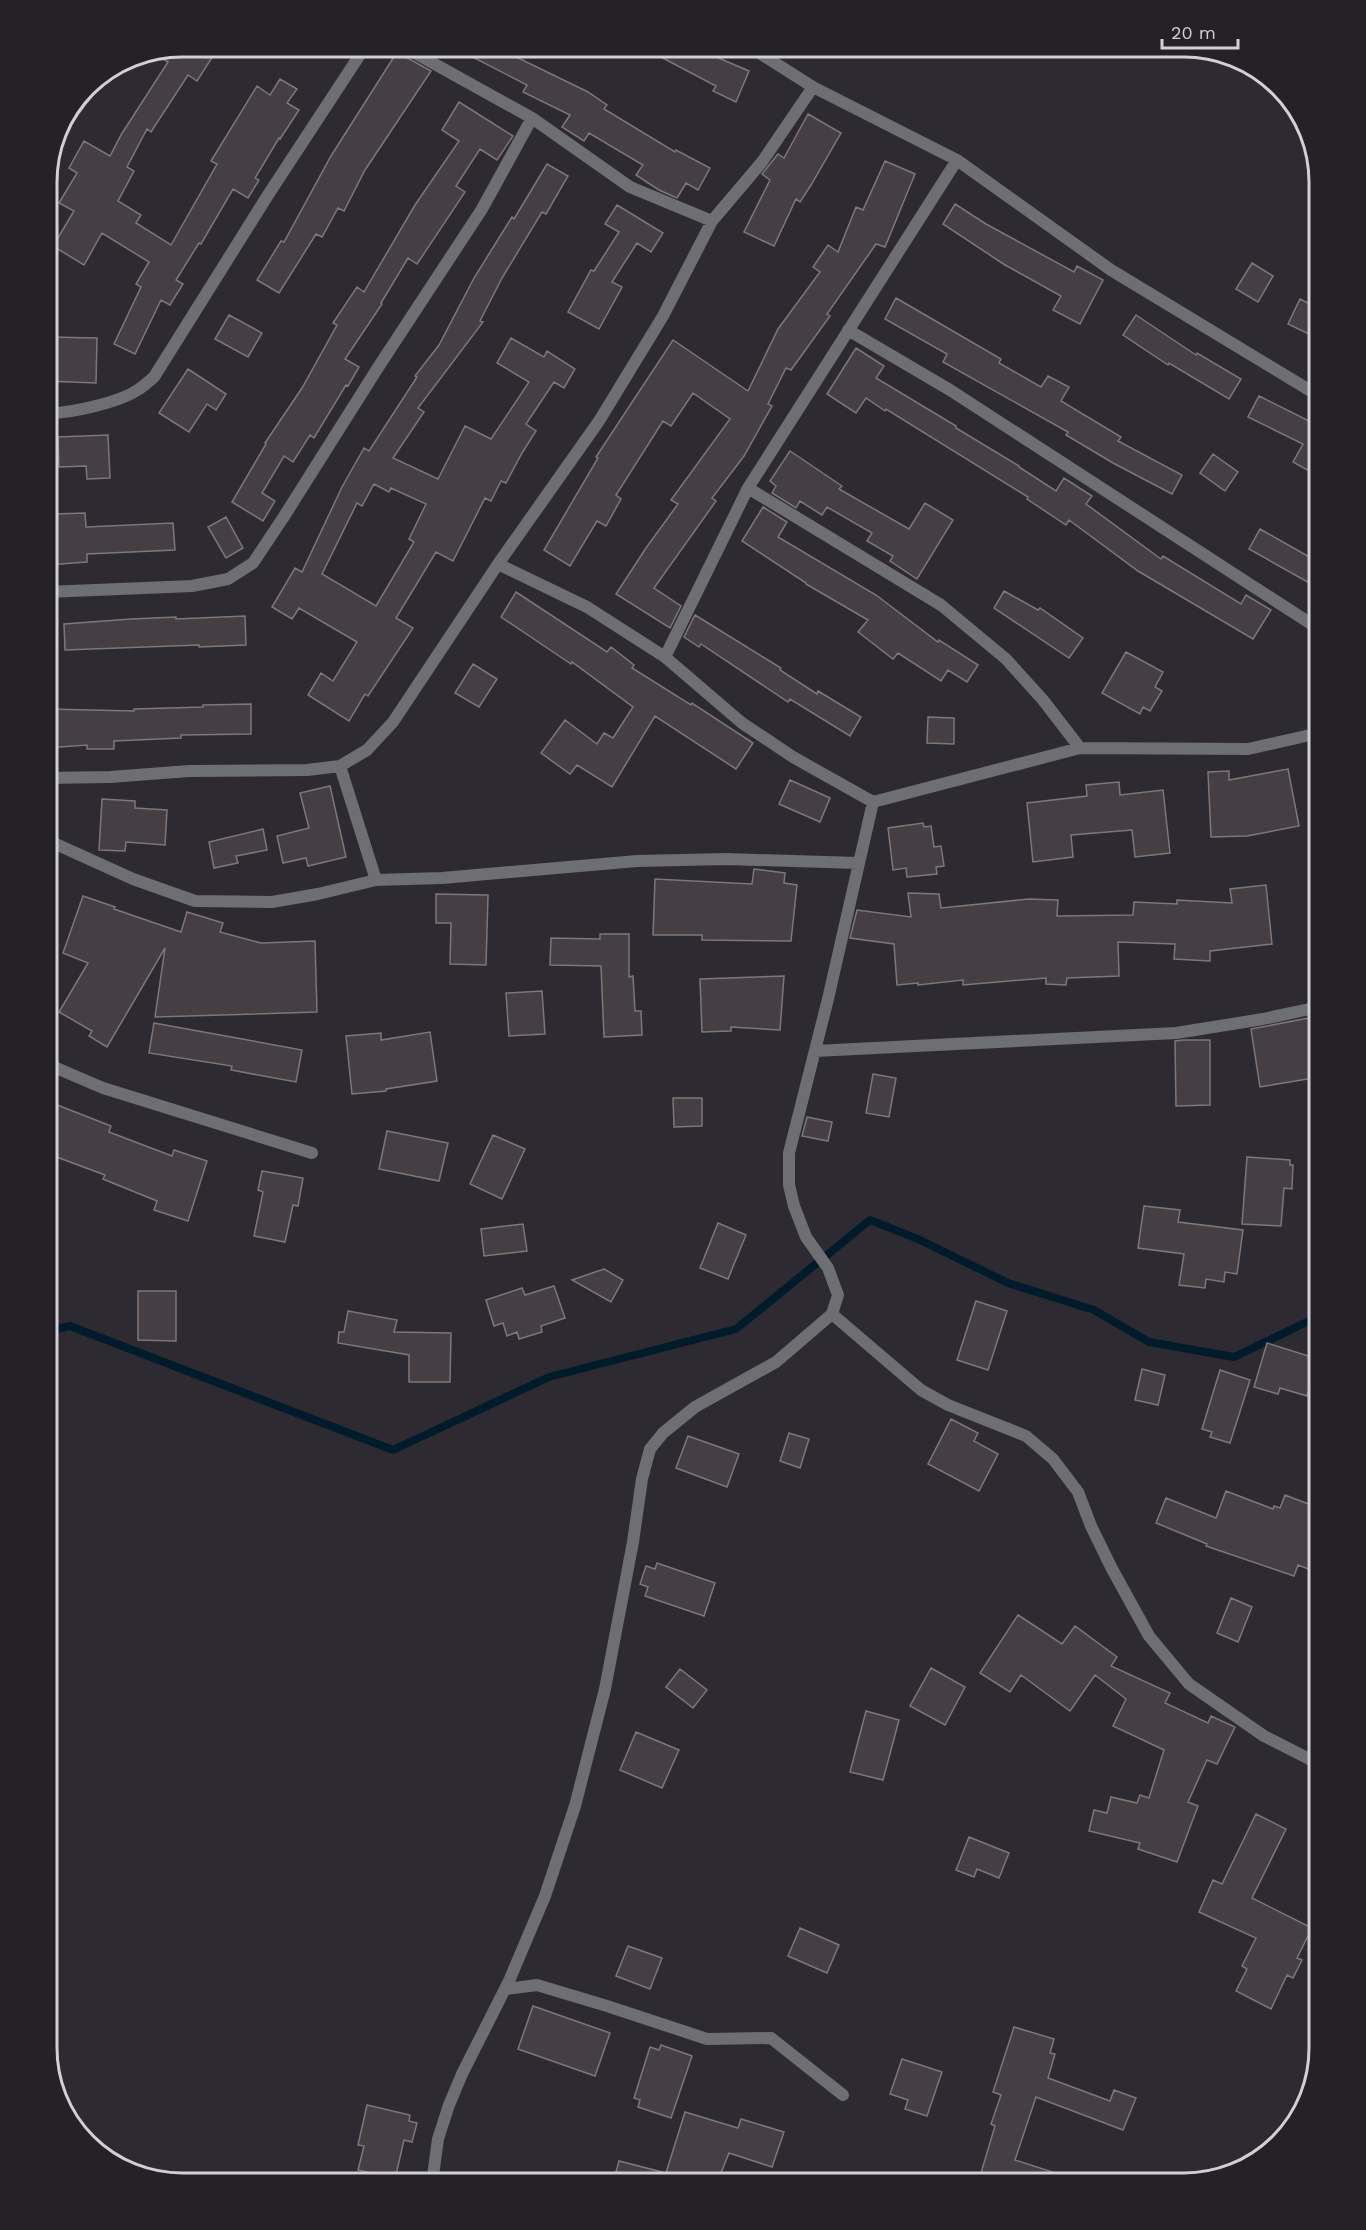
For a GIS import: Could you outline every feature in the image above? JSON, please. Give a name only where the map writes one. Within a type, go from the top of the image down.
[{"type":"street","points":[[57,413],[109,402],[137,391],[153,377],[358,57]]},
{"type":"street","points":[[424,57],[532,118],[630,187],[712,221]]},
{"type":"street","points":[[766,57],[813,87],[957,160],[1111,270],[1309,389]]},
{"type":"street","points":[[57,778],[110,777],[189,771],[307,770],[340,766],[367,750],[393,722],[498,564],[599,421],[663,316],[712,221],[762,162],[813,87]]},
{"type":"street","points":[[57,592],[192,586],[228,579],[253,563],[482,209],[532,118]]},
{"type":"street","points":[[665,657],[748,488],[957,160]]},
{"type":"street","points":[[849,330],[950,390],[1309,622]]},
{"type":"street","points":[[748,488],[941,605],[1006,659],[1043,700],[1080,747]]},
{"type":"street","points":[[498,564],[587,608],[665,657],[742,723],[793,757],[873,802],[1080,747],[1248,748],[1309,735]]},
{"type":"street","points":[[340,766],[376,880]]},
{"type":"street","points":[[433,2173],[438,2139],[449,2105],[462,2074],[506,1989],[545,1896],[575,1806],[604,1689],[633,1542],[642,1479],[650,1449],[663,1432],[695,1407],[776,1362],[832,1314],[838,1295],[828,1268],[806,1237],[794,1206],[789,1185],[789,1153],[873,802]]},
{"type":"street","points":[[57,845],[133,879],[195,900],[272,902],[376,880],[442,878],[637,861],[726,859],[858,863]]},
{"type":"street","points":[[815,1051],[1176,1033],[1309,1009]]},
{"type":"street","points":[[57,1068],[103,1088],[312,1153]]},
{"type":"street","points":[[832,1314],[921,1390],[948,1405],[1026,1436],[1053,1458],[1078,1492],[1111,1567],[1149,1636],[1189,1684],[1264,1736],[1309,1758]]},
{"type":"street","points":[[506,1989],[537,1985],[707,2039],[771,2038],[843,2095]]},
{"type":"building","points":[[212,57],[197,81],[188,75],[151,132],[147,129],[127,167],[134,171],[118,201],[141,215],[136,223],[171,245],[217,164],[211,161],[257,86],[270,95],[280,79],[297,89],[287,103],[299,110],[255,178],[259,180],[248,198],[233,189],[201,244],[199,243],[176,280],[183,284],[170,305],[161,300],[135,354],[114,344],[141,287],[136,284],[149,262],[102,233],[84,265],[57,248],[57,239],[74,211],[59,203],[77,173],[69,168],[84,141],[110,156],[168,62],[162,58]]},
{"type":"building","points":[[394,57],[406,57],[431,71],[365,170],[344,211],[338,208],[322,237],[316,234],[279,293],[257,280],[281,241],[284,242],[331,156]]},
{"type":"building","points":[[472,57],[516,57],[588,92],[607,105],[604,109],[675,152],[676,150],[710,168],[698,190],[686,183],[677,198],[659,190],[636,175],[643,165],[589,133],[584,141],[562,127],[570,115],[523,92],[527,85]]},
{"type":"building","points":[[661,57],[716,57],[749,71],[736,102],[713,91],[716,86]]},
{"type":"building","points":[[459,102],[513,136],[497,160],[480,149],[456,186],[465,192],[417,264],[408,258],[382,304],[345,359],[359,367],[348,386],[346,385],[314,438],[310,435],[293,462],[284,456],[262,493],[275,501],[263,521],[232,502],[265,443],[302,388],[337,325],[333,323],[357,287],[364,292],[415,205],[459,141],[442,130]]},
{"type":"building","points":[[808,114],[841,133],[800,202],[796,199],[774,246],[744,232],[770,180],[762,174],[778,154],[784,158]]},
{"type":"building","points":[[885,161],[915,174],[885,247],[876,244],[827,314],[830,316],[791,370],[786,368],[768,404],[772,406],[744,456],[712,498],[716,501],[654,588],[681,606],[670,628],[616,594],[678,504],[671,500],[730,419],[693,393],[671,426],[663,421],[616,495],[621,499],[606,526],[597,521],[570,566],[544,550],[598,458],[596,457],[673,340],[748,391],[778,329],[820,272],[813,267],[828,245],[838,252],[856,207],[863,210]]},
{"type":"building","points":[[547,164],[568,176],[546,214],[542,212],[502,278],[480,321],[483,322],[418,408],[424,412],[393,458],[438,479],[465,426],[491,439],[529,382],[497,363],[511,338],[544,357],[547,351],[575,369],[564,388],[554,382],[526,424],[536,431],[506,483],[501,481],[491,501],[485,498],[453,561],[436,552],[396,618],[413,628],[368,696],[365,694],[349,721],[308,695],[321,673],[333,681],[357,642],[299,608],[292,619],[272,607],[295,568],[302,572],[342,487],[364,448],[369,451],[417,377],[415,376],[439,345],[474,278],[512,217],[514,219]],"holes":[[[374,484],[389,492],[391,488],[426,504],[409,539],[414,542],[376,606],[322,574],[357,503],[362,506]]]},
{"type":"building","points":[[955,204],[986,224],[1074,272],[1077,266],[1103,280],[1080,324],[1053,310],[1061,296],[1005,265],[943,224]]},
{"type":"building","points":[[617,205],[663,233],[651,252],[637,243],[612,282],[622,287],[599,329],[568,312],[591,270],[594,271],[619,232],[605,224]]},
{"type":"building","points":[[1252,263],[1273,276],[1258,302],[1236,289]]},
{"type":"building","points":[[896,298],[1001,359],[999,363],[1041,387],[1048,376],[1069,387],[1061,401],[1121,437],[1118,441],[1182,475],[1172,494],[1113,463],[1066,435],[1068,432],[943,362],[947,354],[885,319]]},
{"type":"building","points":[[1300,299],[1309,304],[1309,334],[1288,324]]},
{"type":"building","points":[[229,315],[262,333],[248,357],[215,339]]},
{"type":"building","points":[[1136,315],[1196,355],[1197,353],[1241,379],[1229,399],[1169,363],[1168,365],[1123,335]]},
{"type":"building","points":[[57,337],[97,338],[96,383],[57,381]]},
{"type":"building","points":[[856,348],[884,366],[876,378],[956,426],[1056,491],[1064,478],[1092,496],[1086,504],[1161,559],[1163,556],[1241,604],[1246,595],[1271,610],[1253,639],[1138,571],[1069,520],[1066,525],[1027,499],[1028,497],[886,409],[885,411],[866,398],[856,413],[827,394]]},
{"type":"building","points":[[188,369],[226,394],[216,410],[207,404],[189,432],[159,413]]},
{"type":"building","points":[[1259,396],[1309,421],[1309,471],[1293,462],[1303,444],[1248,417]]},
{"type":"building","points":[[108,435],[110,478],[87,479],[86,466],[59,467],[58,437]]},
{"type":"building","points":[[790,451],[842,486],[839,489],[909,529],[925,503],[953,520],[917,579],[890,561],[893,556],[867,541],[872,533],[827,507],[822,515],[800,501],[796,508],[772,493],[776,486],[770,481]]},
{"type":"building","points":[[1213,454],[1238,472],[1225,491],[1200,473]]},
{"type":"building","points":[[763,507],[787,522],[778,537],[876,595],[938,642],[939,640],[978,665],[967,682],[948,670],[941,681],[898,653],[893,659],[858,632],[868,620],[806,584],[742,541]]},
{"type":"building","points":[[85,513],[86,527],[173,523],[175,550],[87,554],[87,562],[57,564],[57,514]]},
{"type":"building","points":[[226,517],[243,548],[226,558],[208,527]]},
{"type":"building","points":[[1260,529],[1309,557],[1309,583],[1249,549]]},
{"type":"building","points":[[1004,591],[1038,610],[1040,608],[1083,638],[1069,658],[994,608]]},
{"type":"building","points":[[516,592],[607,652],[611,647],[634,665],[632,668],[691,705],[692,703],[753,743],[736,769],[655,716],[612,787],[577,765],[570,774],[541,753],[565,720],[597,744],[604,733],[613,738],[633,707],[572,662],[571,664],[501,617]]},
{"type":"building","points":[[695,615],[781,668],[780,670],[817,694],[818,691],[861,717],[850,736],[790,699],[788,702],[701,644],[699,647],[684,637]]},
{"type":"building","points":[[245,616],[246,645],[65,650],[64,624],[176,617],[176,619]]},
{"type":"building","points":[[1126,652],[1163,672],[1155,687],[1162,691],[1150,711],[1143,707],[1140,714],[1102,693]]},
{"type":"building","points":[[473,664],[497,679],[479,707],[455,693]]},
{"type":"building","points":[[251,704],[251,734],[181,735],[181,738],[114,741],[114,749],[87,749],[87,745],[57,747],[57,709],[134,711],[134,709],[203,707],[203,705]]},
{"type":"building","points":[[928,717],[954,718],[954,744],[927,743]]},
{"type":"building","points":[[1288,769],[1299,826],[1247,836],[1211,837],[1208,772],[1229,771],[1229,780]]},
{"type":"building","points":[[790,780],[830,798],[820,822],[779,804]]},
{"type":"building","points":[[1119,782],[1120,795],[1163,790],[1170,853],[1135,857],[1132,830],[1071,835],[1073,857],[1033,862],[1027,803],[1087,796],[1086,785]]},
{"type":"building","points":[[330,786],[346,857],[308,866],[306,858],[283,863],[277,836],[309,828],[300,793]]},
{"type":"building","points":[[102,799],[135,801],[135,808],[167,810],[165,845],[126,842],[125,851],[99,850]]},
{"type":"building","points":[[923,823],[924,827],[931,826],[934,847],[941,846],[944,866],[936,867],[937,874],[907,877],[906,868],[893,870],[888,828]]},
{"type":"building","points":[[263,829],[267,850],[236,856],[238,863],[214,868],[209,842]]},
{"type":"building","points":[[754,869],[785,873],[784,883],[797,885],[791,941],[702,940],[702,935],[653,935],[655,879],[752,884]]},
{"type":"building","points":[[1266,885],[1272,944],[1210,951],[1210,961],[1174,959],[1175,944],[1118,942],[1119,976],[1067,978],[1066,985],[1046,984],[1046,978],[963,985],[963,980],[897,985],[894,944],[850,938],[857,910],[911,917],[908,893],[939,894],[941,908],[1029,899],[1058,900],[1057,916],[1133,915],[1134,902],[1177,904],[1177,900],[1232,903],[1230,889]]},
{"type":"building","points":[[436,894],[488,895],[486,965],[450,964],[451,923],[436,923]]},
{"type":"building","points":[[83,896],[181,932],[187,912],[223,923],[220,932],[261,943],[315,941],[317,1012],[155,1017],[165,948],[107,1047],[89,1036],[92,1031],[59,1012],[88,963],[63,953]]},
{"type":"building","points":[[600,934],[629,934],[629,977],[633,976],[635,1011],[641,1011],[642,1035],[604,1037],[601,966],[550,965],[551,938],[600,939]]},
{"type":"building","points":[[784,976],[780,1030],[731,1027],[731,1031],[702,1032],[700,979]]},
{"type":"building","points":[[542,991],[545,1034],[509,1036],[506,993]]},
{"type":"building","points":[[1309,1018],[1309,1079],[1260,1087],[1251,1029]]},
{"type":"building","points":[[154,1023],[302,1050],[296,1082],[231,1070],[232,1066],[149,1053]]},
{"type":"building","points":[[430,1032],[437,1081],[386,1089],[386,1091],[352,1094],[346,1036],[381,1033],[381,1040]]},
{"type":"building","points":[[1210,1040],[1210,1105],[1176,1106],[1175,1041]]},
{"type":"building","points":[[873,1074],[896,1078],[889,1117],[866,1113]]},
{"type":"building","points":[[673,1098],[702,1098],[702,1126],[674,1127]]},
{"type":"building","points":[[57,1105],[111,1126],[109,1132],[172,1156],[174,1150],[207,1161],[188,1221],[154,1210],[157,1201],[103,1179],[105,1175],[57,1157]]},
{"type":"building","points":[[807,1117],[832,1122],[828,1141],[802,1136]]},
{"type":"building","points":[[387,1131],[448,1143],[439,1181],[379,1169]]},
{"type":"building","points":[[493,1135],[525,1149],[502,1199],[470,1184]]},
{"type":"building","points":[[1247,1157],[1290,1160],[1290,1165],[1293,1165],[1292,1189],[1284,1188],[1281,1226],[1242,1224]]},
{"type":"building","points":[[262,1171],[303,1178],[298,1206],[293,1205],[285,1242],[254,1236],[263,1192],[258,1190]]},
{"type":"building","points":[[1144,1206],[1180,1210],[1178,1222],[1243,1230],[1237,1274],[1225,1272],[1224,1282],[1206,1279],[1205,1288],[1179,1285],[1184,1254],[1138,1248]]},
{"type":"building","points":[[718,1223],[746,1235],[728,1279],[700,1268]]},
{"type":"building","points":[[523,1224],[527,1251],[484,1256],[481,1229]]},
{"type":"building","points":[[604,1269],[623,1280],[611,1302],[572,1280]]},
{"type":"building","points":[[554,1286],[565,1318],[541,1326],[542,1332],[519,1339],[517,1332],[507,1336],[503,1323],[494,1326],[486,1300],[522,1288],[525,1295]]},
{"type":"building","points":[[138,1291],[176,1291],[176,1341],[138,1340]]},
{"type":"building","points":[[976,1301],[1007,1311],[988,1370],[957,1360]]},
{"type":"building","points":[[348,1311],[397,1320],[394,1332],[451,1333],[450,1382],[409,1382],[409,1355],[338,1343],[339,1332],[344,1332]]},
{"type":"building","points":[[1267,1343],[1309,1356],[1307,1396],[1280,1388],[1278,1394],[1254,1387]]},
{"type":"building","points":[[1142,1369],[1165,1375],[1158,1405],[1135,1400]]},
{"type":"building","points":[[1220,1370],[1250,1380],[1230,1443],[1210,1437],[1212,1432],[1202,1429]]},
{"type":"building","points":[[951,1419],[978,1433],[974,1441],[998,1454],[979,1491],[928,1464]]},
{"type":"building","points":[[789,1433],[809,1439],[800,1468],[780,1461]]},
{"type":"building","points":[[688,1436],[739,1454],[727,1487],[676,1468]]},
{"type":"building","points":[[1226,1491],[1273,1509],[1274,1506],[1280,1508],[1285,1495],[1309,1504],[1309,1569],[1298,1565],[1294,1576],[1206,1546],[1207,1544],[1156,1523],[1166,1498],[1216,1518]]},
{"type":"building","points":[[657,1563],[715,1583],[704,1616],[645,1596],[648,1587],[640,1584],[646,1566],[655,1569]]},
{"type":"building","points":[[1231,1598],[1252,1607],[1238,1642],[1217,1633]]},
{"type":"building","points":[[1018,1615],[1062,1644],[1075,1626],[1117,1657],[1111,1666],[1170,1693],[1165,1703],[1208,1723],[1211,1716],[1235,1727],[1217,1764],[1207,1760],[1188,1802],[1198,1806],[1177,1862],[1138,1849],[1140,1843],[1089,1831],[1094,1810],[1107,1813],[1111,1797],[1137,1803],[1140,1795],[1149,1798],[1164,1750],[1113,1726],[1126,1699],[1095,1675],[1070,1711],[1021,1675],[1010,1692],[980,1673]]},
{"type":"building","points":[[931,1668],[965,1687],[945,1725],[910,1706]]},
{"type":"building","points":[[680,1669],[707,1690],[693,1708],[666,1687]]},
{"type":"building","points":[[866,1711],[899,1720],[883,1780],[850,1772]]},
{"type":"building","points":[[636,1732],[679,1750],[662,1788],[620,1770]]},
{"type":"building","points":[[1256,1814],[1286,1829],[1252,1898],[1309,1926],[1309,1934],[1297,1958],[1302,1960],[1293,1978],[1287,1975],[1271,2009],[1236,1991],[1247,1969],[1242,1966],[1256,1938],[1199,1912],[1213,1880],[1222,1884]]},
{"type":"building","points":[[969,1837],[1009,1853],[999,1878],[977,1869],[974,1877],[956,1870]]},
{"type":"building","points":[[800,1928],[839,1945],[827,1973],[788,1956]]},
{"type":"building","points":[[628,1946],[662,1958],[650,1989],[616,1976]]},
{"type":"building","points":[[533,2006],[610,2033],[595,2076],[518,2049]]},
{"type":"building","points":[[1014,2027],[1054,2039],[1050,2053],[1055,2054],[1048,2078],[1110,2101],[1114,2090],[1136,2098],[1123,2130],[1036,2097],[1015,2160],[1055,2173],[981,2173],[995,2126],[991,2124],[1001,2095],[993,2092]]},
{"type":"building","points":[[661,2045],[692,2056],[671,2118],[638,2107],[640,2100],[634,2098],[650,2047],[659,2050]]},
{"type":"building","points":[[902,2059],[942,2072],[927,2116],[905,2109],[908,2100],[890,2094]]},
{"type":"building","points":[[367,2105],[410,2115],[409,2121],[417,2123],[412,2142],[404,2140],[396,2173],[370,2173],[358,2170],[364,2146],[358,2145]]},
{"type":"building","points":[[685,2112],[738,2128],[741,2119],[784,2132],[772,2167],[729,2153],[721,2173],[666,2173]]},
{"type":"building","points":[[619,2161],[666,2173],[616,2173]]},
{"type":"waterway","points":[[57,1329],[70,1326],[393,1450],[549,1377],[736,1329],[870,1220],[918,1239],[1008,1283],[1094,1310],[1149,1342],[1234,1357],[1309,1321]]}]
